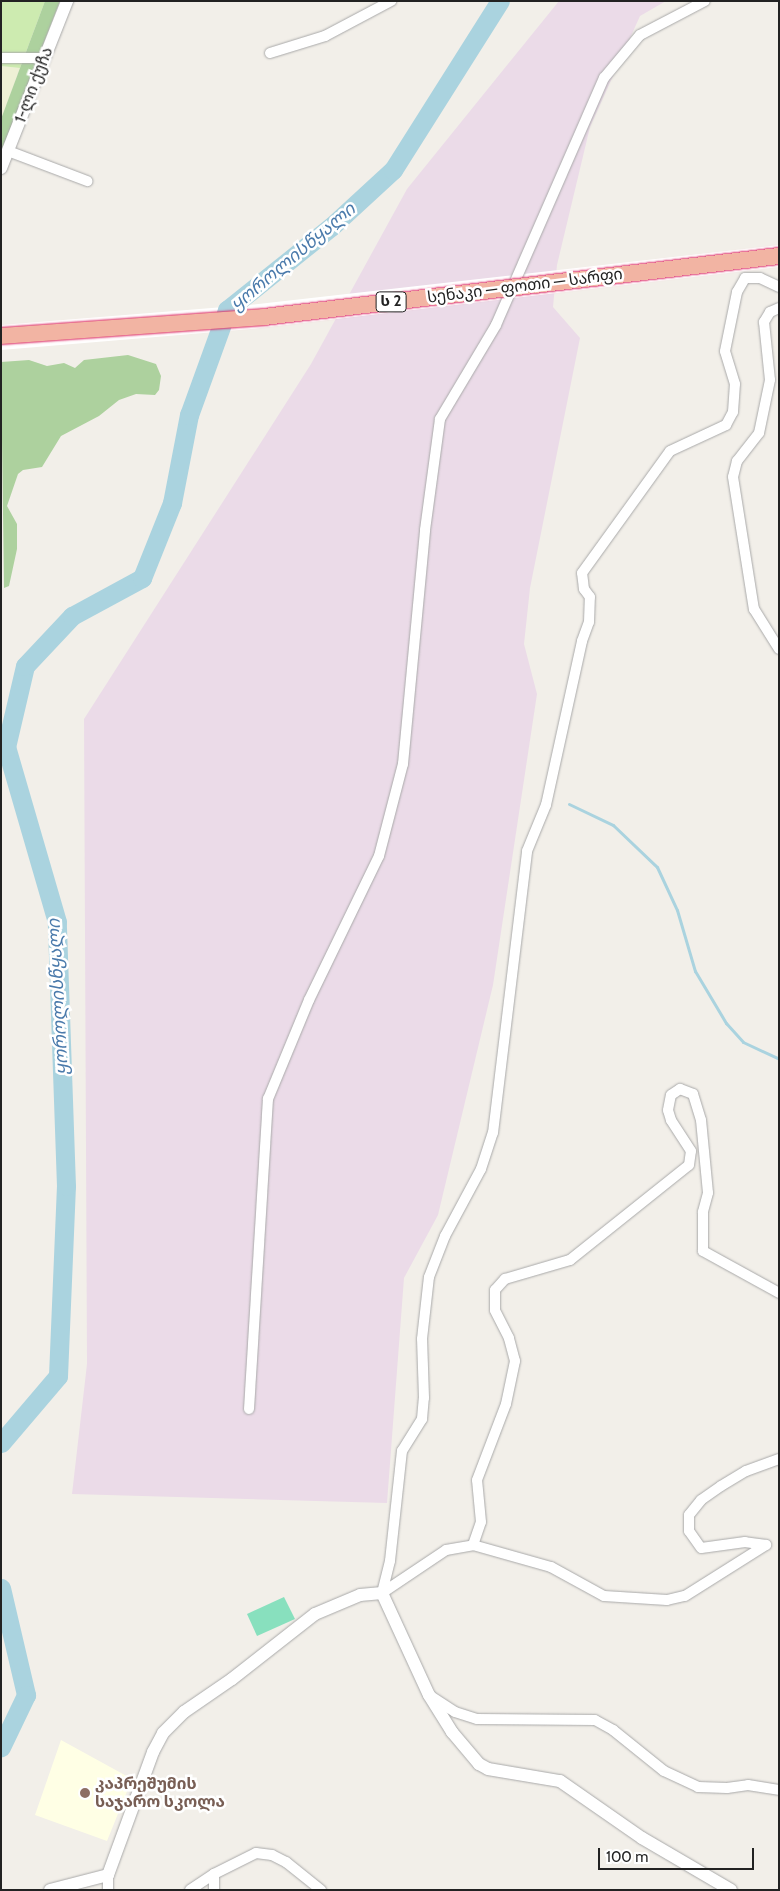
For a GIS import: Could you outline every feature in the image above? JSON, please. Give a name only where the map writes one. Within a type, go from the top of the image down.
[{"type":"highway","name":"სენაკი — ფოთი — სარფი","points":[[1,336],[264,318],[779,256]]},
{"type":"street","name":"1-ლი ქუჩა","points":[[1,168],[68,1]]},
{"type":"street","points":[[270,53],[325,36],[391,1]]},
{"type":"street","points":[[249,1408],[268,1099],[309,1000],[378,856],[403,764],[425,530],[440,419],[496,325],[604,78],[640,35],[705,1]]},
{"type":"street","points":[[1,58],[44,58]]},
{"type":"street","points":[[8,151],[87,181]]},
{"type":"street","points":[[731,1890],[635,1834],[560,1781],[488,1769],[479,1764],[452,1732],[429,1695],[382,1593],[390,1562],[402,1451],[422,1419],[424,1398],[422,1339],[429,1277],[445,1236],[481,1169],[492,1133],[527,851],[546,805],[582,641],[589,622],[590,597],[584,589],[582,573],[670,451],[726,425],[733,412],[735,384],[725,351],[737,292],[745,278],[760,278],[779,287]]},
{"type":"street","points":[[779,308],[770,312],[764,322],[770,380],[759,433],[737,461],[734,477],[754,609],[779,648]]},
{"type":"street","points":[[473,1545],[481,1522],[477,1480],[506,1404],[515,1362],[509,1338],[495,1310],[495,1290],[505,1278],[570,1260],[689,1165],[691,1151],[668,1110],[672,1095],[680,1088],[693,1094],[701,1120],[708,1193],[703,1212],[703,1251],[779,1293]]},
{"type":"street","points":[[108,1890],[108,1875],[163,1733],[184,1712],[239,1674],[315,1614],[360,1595],[382,1593],[446,1550],[473,1545],[551,1567],[604,1596],[645,1600],[685,1596],[766,1546],[745,1542],[701,1548],[689,1531],[690,1514],[701,1500],[721,1486],[746,1471],[779,1459]]},
{"type":"street","points":[[429,1695],[456,1712],[477,1719],[595,1720],[613,1730],[664,1771],[698,1787],[727,1788],[748,1785],[779,1790]]},
{"type":"street","points":[[190,1890],[214,1874],[256,1853],[272,1855],[286,1862],[321,1890]]},
{"type":"street","points":[[214,1874],[214,1890]]},
{"type":"street","points":[[50,1890],[108,1875]]},
{"type":"shaded area","points":[[559,1],[666,1],[640,16],[590,127],[557,265],[553,307],[580,338],[530,588],[524,644],[537,694],[493,985],[438,1215],[404,1278],[387,1503],[72,1494],[87,1364],[84,719],[311,364],[407,189]]},
{"type":"shaded area","points":[[1,66],[20,68],[1,119]]},
{"type":"shaded area","name":"კაპრეშუმის საჯარო სკოლა","points":[[61,1740],[132,1779],[107,1841],[35,1815]]},
{"type":"green space","points":[[1,1],[45,1],[20,68],[1,66]]},
{"type":"green space","points":[[45,1],[60,1],[1,153],[1,119]]},
{"type":"green space","points":[[128,355],[156,364],[161,376],[159,390],[155,395],[136,394],[119,400],[99,416],[61,436],[42,467],[23,470],[18,474],[7,506],[17,524],[17,549],[9,586],[4,588],[1,362],[29,360],[47,366],[64,363],[75,368],[84,360]]},
{"type":"green space","points":[[284,1597],[295,1619],[257,1636],[247,1614]]},
{"type":"pier","points":[[779,245],[779,267],[251,329],[1,350],[1,325],[249,305]]},
{"type":"waterway","name":"ყოროლისწყალი","points":[[1,1443],[58,1376],[66,1186],[57,922],[6,747],[25,666],[72,616],[142,578],[172,503],[189,415],[227,310],[332,226],[393,170],[500,1]]},
{"type":"waterway","points":[[569,804],[613,825],[657,867],[677,910],[695,971],[726,1023],[743,1042],[779,1059]]},
{"type":"waterway","name":"ყოროლისწყალი","points":[[1,1588],[26,1695],[1,1747]]},
{"type":"place","name":"კაპრეშუმის საჯარო სკოლა","points":[[85,1793]]}]
